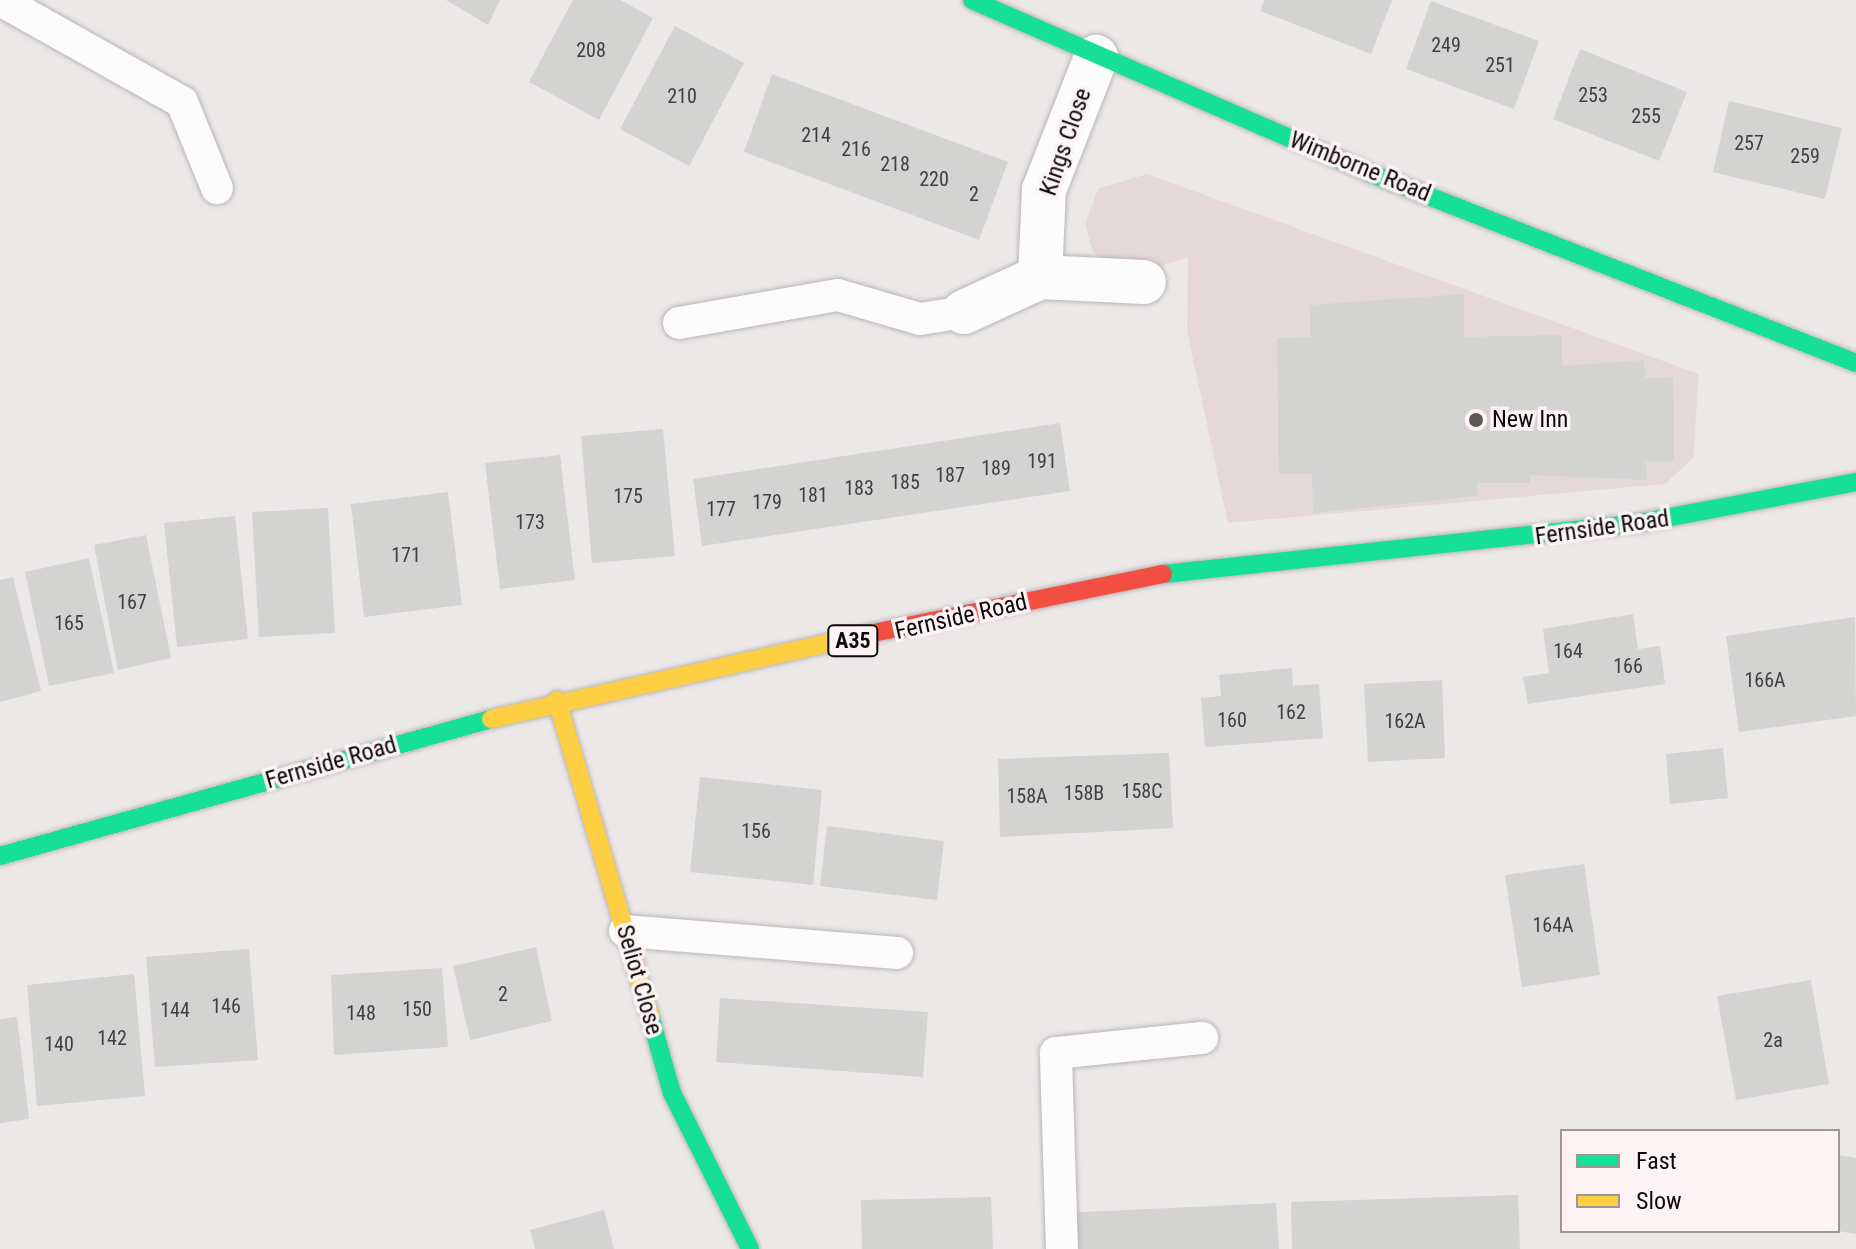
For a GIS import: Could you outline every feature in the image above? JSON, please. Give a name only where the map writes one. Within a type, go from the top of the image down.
[{"type":"main road","name":"Wimborne Road","points":[[972,0],[1096,57],[1372,174],[1754,319],[1781,338],[1856,363]]},
{"type":"main road","name":"Wimborne Road","points":[[1754,319],[1813,324]]},
{"type":"main road","name":"Fernside Road","points":[[1799,495],[1845,463]]},
{"type":"main road","name":"Fernside Road","points":[[0,856],[557,700],[1141,576],[1537,537],[1799,495],[1856,482]]},
{"type":"main road","name":"Seliot Close","points":[[557,700],[672,1093],[750,1249]]},
{"type":"street","name":"Kings Close","points":[[1040,277],[1044,190],[1096,57]]},
{"type":"street","points":[[964,312],[1040,277],[1144,282]]},
{"type":"lane","points":[[0,0],[182,102],[217,188]]},
{"type":"lane","points":[[679,323],[838,295],[920,319],[964,312]]},
{"type":"lane","points":[[625,931],[897,953]]},
{"type":"lane","points":[[1062,1249],[1056,1053],[1202,1038]]},
{"type":"shaded area","points":[[1147,174],[1699,374],[1693,458],[1665,484],[1228,523],[1187,331],[1188,257],[1148,271],[1113,267],[1093,253],[1085,224],[1098,189]]},
{"type":"building","points":[[446,0],[500,0],[488,25]]},
{"type":"building","points":[[573,0],[620,0],[653,18],[599,120],[529,82]]},
{"type":"building","points":[[1264,0],[1392,0],[1371,54],[1260,11]]},
{"type":"building","points":[[1431,1],[1539,41],[1514,109],[1406,69]]},
{"type":"building","points":[[675,26],[744,63],[689,166],[620,129]]},
{"type":"building","points":[[1580,49],[1687,92],[1659,161],[1553,119]]},
{"type":"building","points":[[772,74],[1008,162],[979,240],[744,152]]},
{"type":"building","points":[[1729,101],[1842,128],[1825,199],[1713,172]]},
{"type":"building","name":"New Inn","points":[[1464,294],[1464,337],[1562,335],[1562,366],[1644,360],[1645,378],[1673,377],[1674,461],[1646,462],[1647,480],[1530,475],[1530,483],[1477,483],[1477,496],[1313,513],[1312,474],[1279,474],[1277,338],[1310,337],[1310,305]]},
{"type":"building","points":[[1060,423],[1070,491],[702,546],[693,479]]},
{"type":"building","points":[[663,429],[675,556],[592,563],[581,436]]},
{"type":"building","points":[[560,455],[575,580],[500,589],[485,463]]},
{"type":"building","points":[[448,492],[462,605],[364,617],[351,504]]},
{"type":"building","points":[[328,508],[335,633],[259,637],[252,512]]},
{"type":"building","points":[[235,516],[248,639],[177,647],[164,523]]},
{"type":"building","points":[[146,535],[171,658],[118,670],[94,545]]},
{"type":"building","points":[[89,558],[114,673],[49,686],[25,572]]},
{"type":"building","points":[[13,577],[41,691],[0,702],[0,580]]},
{"type":"building","points":[[1633,614],[1638,649],[1660,646],[1665,684],[1528,704],[1523,677],[1549,673],[1543,629]]},
{"type":"building","points":[[1855,617],[1856,716],[1739,732],[1726,636]]},
{"type":"building","points":[[1292,668],[1293,686],[1319,684],[1323,738],[1205,747],[1201,698],[1221,696],[1219,675]]},
{"type":"building","points":[[1442,680],[1445,758],[1368,762],[1364,684]]},
{"type":"building","points":[[1723,748],[1728,798],[1670,804],[1666,754]]},
{"type":"building","points":[[1169,753],[1173,828],[1000,837],[998,759]]},
{"type":"building","points":[[700,777],[822,790],[813,885],[690,872]]},
{"type":"building","points":[[827,826],[944,841],[937,900],[820,886]]},
{"type":"building","points":[[1584,864],[1600,975],[1522,987],[1505,875]]},
{"type":"building","points":[[536,947],[552,1021],[470,1040],[453,966]]},
{"type":"building","points":[[249,949],[258,1060],[155,1067],[146,957]]},
{"type":"building","points":[[442,968],[448,1047],[334,1055],[331,975]]},
{"type":"building","points":[[134,974],[145,1096],[37,1106],[27,985]]},
{"type":"building","points":[[1811,980],[1829,1084],[1736,1100],[1717,996]]},
{"type":"building","points":[[720,998],[928,1012],[923,1077],[716,1062]]},
{"type":"building","points":[[17,1017],[29,1119],[0,1123],[0,1019]]},
{"type":"building","points":[[1840,1155],[1856,1158],[1856,1234],[1840,1231]]},
{"type":"building","points":[[1518,1195],[1520,1249],[1292,1249],[1291,1202]]},
{"type":"building","points":[[991,1197],[993,1249],[862,1249],[861,1200]]},
{"type":"building","points":[[1276,1203],[1279,1249],[1064,1249],[1062,1213]]},
{"type":"building","points":[[604,1210],[614,1249],[535,1249],[530,1230]]},
{"type":"traffic: fast","points":[[972,0],[1372,174],[1856,363]]},
{"type":"traffic: fast","points":[[1163,574],[1639,523],[1856,482]]},
{"type":"traffic: fast","points":[[0,856],[491,719]]},
{"type":"traffic: fast","points":[[650,1016],[672,1093],[750,1249]]},
{"type":"traffic: slow","points":[[491,719],[878,632]]},
{"type":"traffic: slow","points":[[557,700],[650,1016]]},
{"type":"traffic: jam","points":[[878,632],[1163,574]]},
{"type":"place","name":"New Inn","points":[[1476,420]]}]
